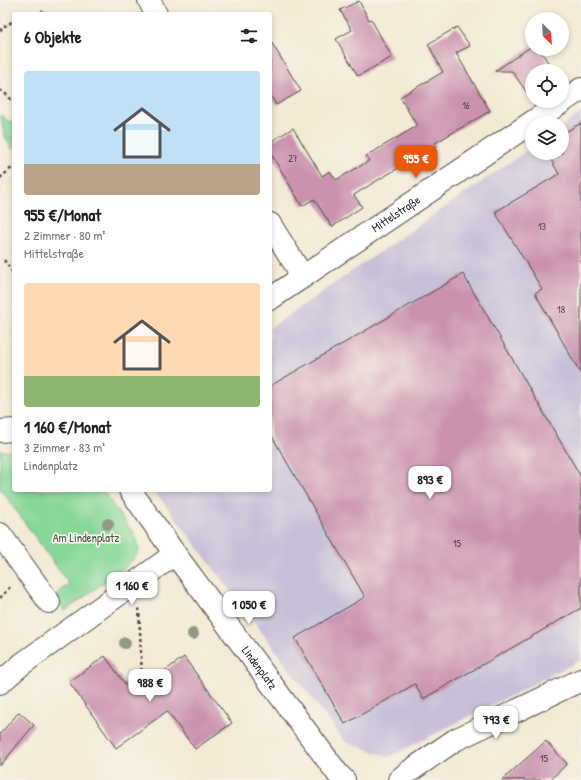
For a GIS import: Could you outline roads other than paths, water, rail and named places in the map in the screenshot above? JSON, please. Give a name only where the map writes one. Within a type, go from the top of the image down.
[{"type":"street","points":[[149,0],[155,12]]},
{"type":"street","name":"Mittelstraße","points":[[272,298],[581,89]]},
{"type":"street","points":[[272,227],[303,277]]},
{"type":"street","points":[[0,430],[12,430]]},
{"type":"street","name":"Lindenplatz","points":[[131,492],[175,554],[333,768],[344,780]]},
{"type":"street","points":[[0,534],[49,602]]},
{"type":"street","points":[[0,683],[22,664],[175,554]]},
{"type":"street","points":[[399,780],[456,740],[581,680]]},
{"type":"park label","name":"Am Lindenplatz","points":[[86,538]]}]
